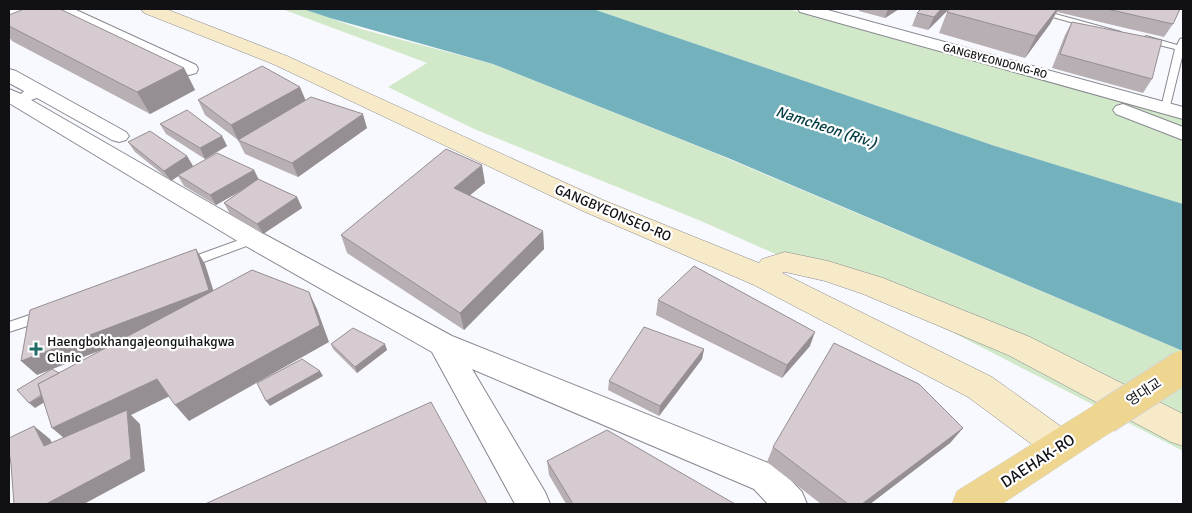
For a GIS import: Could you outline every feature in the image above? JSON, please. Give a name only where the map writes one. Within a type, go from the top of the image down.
[{"type":"main road","name":"영대교","points":[[1106,418],[1183,367]]},
{"type":"main road","name":"DAEHAK-RO","points":[[970,504],[1106,418]]},
{"type":"street","points":[[9,13],[19,9]]},
{"type":"street","points":[[61,9],[189,69]]},
{"type":"street","name":"GANGBYEONSEO-RO","points":[[150,9],[280,60],[594,206],[764,277],[980,387],[1061,446]]},
{"type":"street","name":"GANGBYEONDONG-RO","points":[[819,10],[1174,111]]},
{"type":"street","points":[[103,28],[133,31],[149,35]]},
{"type":"street","points":[[1068,81],[1138,116],[1183,134]]},
{"type":"street","points":[[16,91],[118,136]]},
{"type":"street","points":[[16,91],[253,239],[442,344],[766,478],[790,504]]},
{"type":"street","points":[[764,277],[772,266],[785,262],[828,271],[873,286],[1020,346],[1183,431]]},
{"type":"street","points":[[442,344],[533,504]]},
{"type":"lane","points":[[1028,9],[1123,33]]},
{"type":"lane","points":[[1132,36],[1182,44],[1174,111]]},
{"type":"lane","points":[[168,270],[253,239]]},
{"type":"lane","points":[[9,328],[56,310]]},
{"type":"green space","points":[[282,9],[304,9],[361,29],[493,64],[712,152],[1183,351],[1183,451],[954,333],[701,221],[474,129],[388,87],[427,63]]},
{"type":"green space","points":[[593,9],[788,9],[1024,73],[1183,120],[1183,204],[995,146]]},
{"type":"water","name":"Namcheon (Riv.)","points":[[303,9],[593,9],[995,146],[1183,204],[1183,351],[728,158],[493,64]]},
{"type":"building","points":[[24,9],[60,9],[184,68],[137,92],[9,26],[9,15]]},
{"type":"building","points":[[921,9],[941,9],[934,17],[917,13]]},
{"type":"building","points":[[950,9],[1057,9],[1036,36],[947,12]]},
{"type":"building","points":[[1107,9],[1180,9],[1173,24]]},
{"type":"building","points":[[1072,22],[1162,40],[1152,79],[1060,54]]},
{"type":"building","points":[[262,66],[300,87],[231,125],[198,100]]},
{"type":"building","points":[[311,97],[363,114],[292,163],[238,140]]},
{"type":"building","points":[[187,110],[222,136],[200,148],[160,124]]},
{"type":"building","points":[[150,131],[187,156],[164,171],[128,142]]},
{"type":"building","points":[[446,149],[482,165],[454,188],[543,231],[460,313],[341,235]]},
{"type":"building","points":[[217,153],[254,170],[210,195],[178,175]]},
{"type":"building","points":[[258,179],[297,197],[257,224],[224,203]]},
{"type":"building","points":[[196,249],[209,290],[21,361],[30,310]]},
{"type":"building","points":[[694,266],[815,332],[787,365],[658,300]]},
{"type":"building","points":[[252,270],[309,292],[320,325],[175,405],[157,379],[52,428],[38,384]]},
{"type":"building","points":[[644,327],[704,349],[660,406],[609,381]]},
{"type":"building","points":[[353,328],[385,344],[355,367],[331,344]]},
{"type":"building","points":[[834,343],[919,384],[963,428],[862,504],[848,504],[773,447]]},
{"type":"building","points":[[302,359],[320,371],[266,401],[257,383]]},
{"type":"building","points":[[52,369],[59,373],[38,384],[41,395],[29,403],[17,390]]},
{"type":"building","points":[[431,402],[487,504],[205,504]]},
{"type":"building","points":[[127,410],[131,459],[46,504],[14,504],[9,438],[34,426],[44,446]]},
{"type":"building","points":[[607,430],[735,504],[573,504],[547,461]]},
{"type":"place","name":"Haengbokhangajeonguihakgwa Clinic","points":[[36,349]]}]
